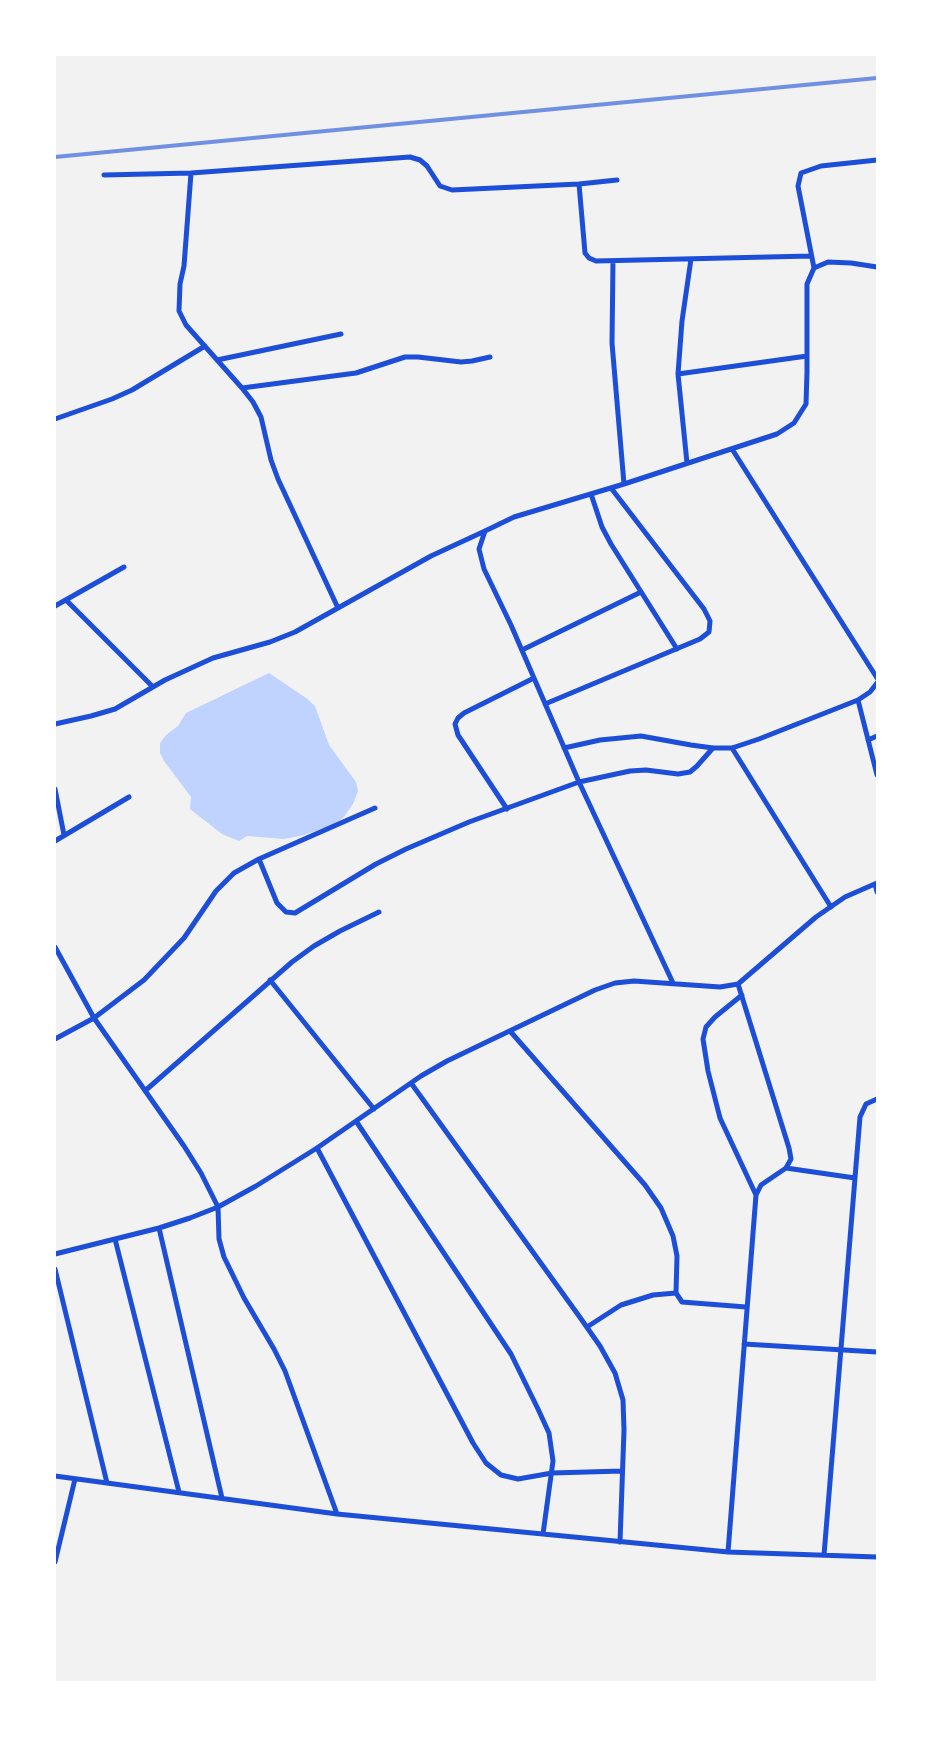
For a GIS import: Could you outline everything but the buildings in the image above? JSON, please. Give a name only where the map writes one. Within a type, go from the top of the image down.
[{"type":"street","points":[[104,175],[191,172],[410,157],[420,160],[427,166],[440,186],[452,190],[579,184],[617,180]]},
{"type":"street","points":[[55,724],[115,709],[153,687],[213,658],[270,642],[295,632],[432,556],[514,517],[732,449],[776,434],[794,423],[806,404],[808,356],[807,284],[814,268],[798,186],[801,173],[821,166],[877,160]]},
{"type":"street","points":[[191,172],[184,266],[179,290],[179,311],[186,325],[253,402],[261,417],[271,460],[278,479],[338,608]]},
{"type":"street","points":[[579,184],[585,253],[589,258],[596,261],[811,256]]},
{"type":"street","points":[[687,463],[678,374],[682,321],[691,259]]},
{"type":"street","points":[[613,260],[612,343],[624,484]]},
{"type":"street","points":[[814,268],[828,262],[851,263],[877,268]]},
{"type":"street","points":[[218,360],[341,334]]},
{"type":"street","points":[[55,419],[132,390],[205,346]]},
{"type":"street","points":[[678,374],[808,356]]},
{"type":"street","points":[[242,388],[356,373],[405,357],[461,362],[472,362],[490,357]]},
{"type":"street","points":[[732,449],[877,678]]},
{"type":"street","points":[[545,704],[700,639],[709,632],[710,621],[704,609],[611,488]]},
{"type":"street","points":[[591,494],[602,527],[677,649]]},
{"type":"street","points":[[485,531],[479,549],[484,569],[522,650],[579,782],[673,983]]},
{"type":"street","points":[[55,606],[124,567]]},
{"type":"street","points":[[522,650],[641,592]]},
{"type":"street","points":[[66,600],[153,687]]},
{"type":"street","points":[[507,809],[458,735],[455,724],[458,718],[464,714],[534,678]]},
{"type":"street","points":[[564,748],[600,740],[641,736],[713,748],[732,748],[858,700],[870,692],[877,684]]},
{"type":"street","points":[[858,700],[877,775]]},
{"type":"street","points":[[868,740],[877,736]]},
{"type":"street","points":[[259,859],[277,903],[286,912],[295,913],[376,864],[439,835],[579,782],[630,771],[646,770],[678,774],[690,772],[713,748]]},
{"type":"street","points":[[732,748],[831,907]]},
{"type":"street","points":[[55,789],[64,836]]},
{"type":"street","points":[[55,841],[129,797]]},
{"type":"street","points":[[55,1039],[94,1018],[144,980],[184,938],[216,891],[234,873],[259,859],[375,808]]},
{"type":"street","points":[[55,1254],[158,1228],[190,1218],[218,1206],[256,1186],[317,1148],[411,1083],[447,1061],[595,990],[615,983],[634,981],[720,987],[738,984],[816,917],[844,897],[876,883],[877,892]]},
{"type":"street","points":[[146,1090],[270,980],[314,946],[378,912]]},
{"type":"street","points":[[55,948],[94,1018],[146,1090],[201,1173],[218,1206],[219,1239],[224,1257],[244,1298],[286,1371],[337,1514]]},
{"type":"street","points":[[270,980],[374,1109]]},
{"type":"street","points":[[728,1552],[756,1195],[761,1185],[786,1168],[791,1159],[738,984]]},
{"type":"street","points":[[742,995],[706,1027],[703,1039],[708,1071],[720,1118],[728,1139],[756,1195]]},
{"type":"street","points":[[510,1031],[645,1185],[661,1208],[673,1236],[677,1256],[676,1293],[682,1302],[746,1307]]},
{"type":"street","points":[[411,1083],[587,1327],[615,1374],[623,1400],[620,1542]]},
{"type":"street","points":[[824,1555],[860,1117],[866,1104],[877,1099]]},
{"type":"street","points":[[356,1121],[511,1354],[549,1433],[553,1461],[543,1534]]},
{"type":"street","points":[[317,1148],[473,1443],[486,1463],[501,1475],[518,1479],[552,1473],[622,1471]]},
{"type":"street","points":[[786,1168],[855,1178]]},
{"type":"street","points":[[158,1228],[222,1498]]},
{"type":"street","points":[[115,1239],[179,1492]]},
{"type":"street","points":[[55,1269],[108,1483]]},
{"type":"street","points":[[587,1327],[621,1305],[653,1295],[676,1293]]},
{"type":"street","points":[[744,1344],[877,1352]]},
{"type":"street","points":[[55,1476],[337,1514],[620,1542],[728,1552],[877,1557]]},
{"type":"street","points":[[55,1562],[75,1479]]},
{"type":"water","points":[[269,673],[315,706],[329,745],[356,782],[358,791],[353,804],[343,818],[335,824],[304,835],[284,839],[247,836],[239,841],[222,834],[190,809],[191,797],[164,761],[160,753],[160,743],[166,735],[178,726],[186,713]]},
{"type":"railway","points":[[55,157],[877,78]]}]
